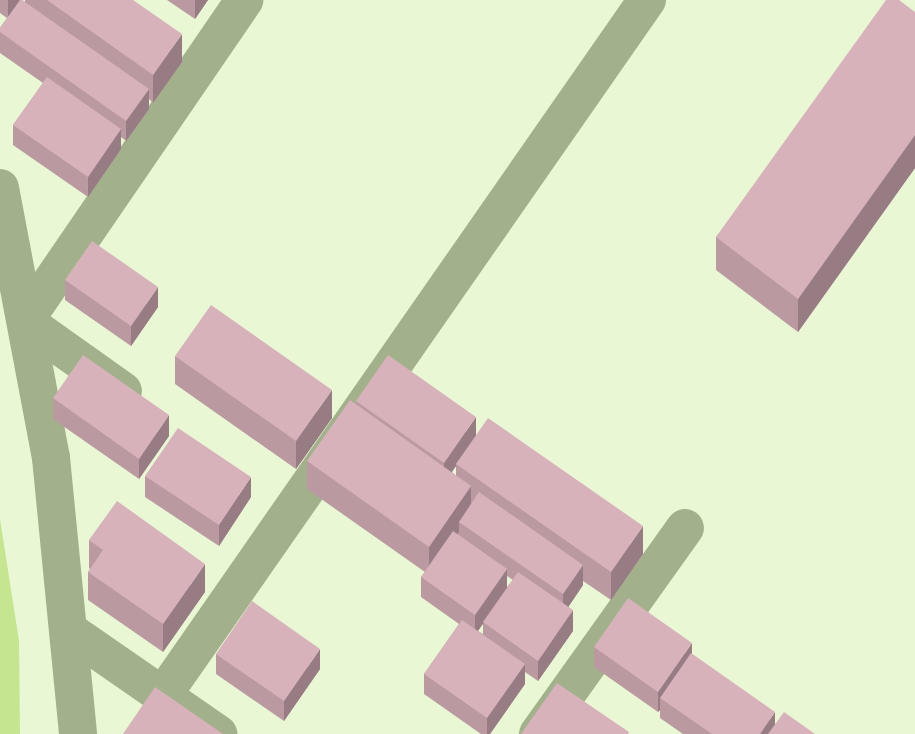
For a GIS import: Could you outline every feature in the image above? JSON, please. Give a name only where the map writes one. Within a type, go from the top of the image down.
[{"type":"street","points":[[29,321],[244,0]]},
{"type":"street","points":[[163,695],[647,0]]},
{"type":"street","points":[[0,188],[29,321],[68,630],[78,734]]},
{"type":"street","points":[[29,321],[158,417]]},
{"type":"street","points":[[538,734],[576,711],[685,528]]},
{"type":"street","points":[[68,630],[218,734]]},
{"type":"shaded area","points":[[0,519],[19,641],[20,734],[0,734]]},
{"type":"building","points":[[20,0],[149,89],[126,121],[0,32],[0,28]]},
{"type":"building","points":[[47,0],[133,0],[182,34],[153,75]]},
{"type":"building","points":[[886,0],[899,0],[915,12],[915,135],[798,299],[716,237]]},
{"type":"building","points":[[47,77],[121,129],[88,177],[13,125]]},
{"type":"building","points":[[92,241],[158,287],[131,326],[65,280]]},
{"type":"building","points":[[211,305],[332,390],[296,441],[175,356]]},
{"type":"building","points":[[83,355],[169,415],[139,459],[53,398]]},
{"type":"building","points":[[388,355],[476,417],[444,463],[356,401]]},
{"type":"building","points":[[350,400],[471,486],[429,547],[307,461]]},
{"type":"building","points":[[488,418],[643,526],[611,572],[456,464]]},
{"type":"building","points":[[178,428],[251,477],[219,525],[145,476]]},
{"type":"building","points":[[479,492],[583,565],[563,594],[459,522]]},
{"type":"building","points":[[117,501],[205,564],[163,624],[88,572],[103,550],[89,540]]},
{"type":"building","points":[[453,531],[507,569],[475,615],[421,577]]},
{"type":"building","points":[[518,572],[573,610],[538,661],[483,622]]},
{"type":"building","points":[[628,598],[692,643],[658,692],[594,647]]},
{"type":"building","points":[[252,601],[320,649],[284,701],[216,654]]},
{"type":"building","points":[[462,620],[525,664],[487,718],[424,674]]},
{"type":"building","points":[[691,653],[775,712],[760,734],[712,734],[660,698]]},
{"type":"building","points":[[557,683],[629,732],[628,734],[521,734]]},
{"type":"building","points":[[155,687],[223,734],[123,734]]},
{"type":"building","points":[[784,712],[815,734],[768,734]]}]
